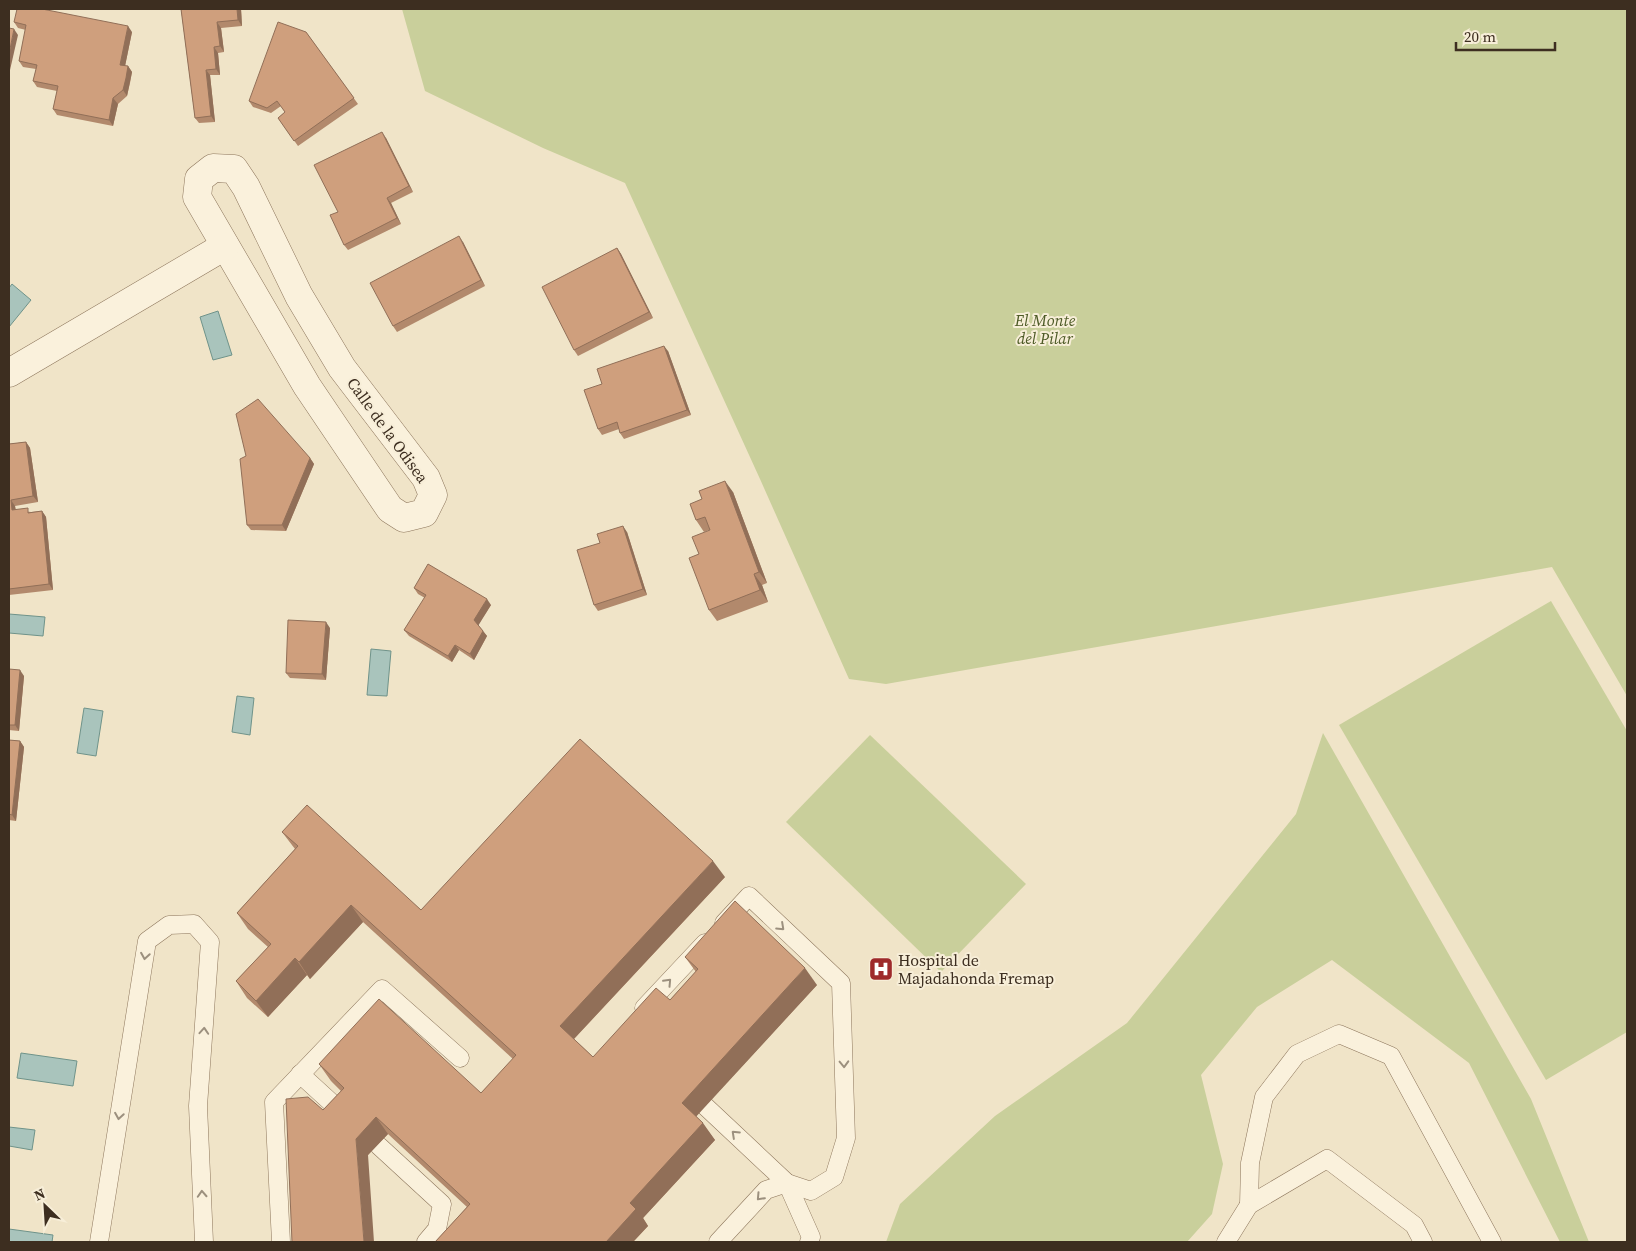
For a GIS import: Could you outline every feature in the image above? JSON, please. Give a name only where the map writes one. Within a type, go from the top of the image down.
[{"type":"street","name":"Calle de la Odisea","points":[[213,168],[234,170],[246,186],[299,296],[342,368],[426,478],[433,495],[424,513],[404,518],[390,509],[307,386],[225,246],[197,197],[200,179],[213,168]]},
{"type":"street","points":[[9,373],[225,246]]},
{"type":"lane","points":[[634,1018],[749,896],[841,983],[846,1138],[834,1177],[811,1191],[786,1183],[766,1190],[718,1242]]},
{"type":"lane","points":[[99,1242],[147,942],[169,925],[194,924],[210,942],[198,1106],[204,1242]]},
{"type":"lane","points":[[281,1242],[274,1102],[382,989],[460,1058]]},
{"type":"lane","points":[[1249,1205],[1250,1163],[1264,1097],[1297,1054],[1339,1034],[1391,1056],[1492,1242]]},
{"type":"lane","points":[[300,1074],[335,1106]]},
{"type":"lane","points":[[705,1106],[786,1183],[811,1237],[809,1242]]},
{"type":"lane","points":[[379,1146],[442,1204],[437,1229],[426,1242]]},
{"type":"lane","points":[[1226,1242],[1249,1205],[1327,1159],[1414,1225],[1423,1242]]},
{"type":"green space","name":"El Monte del Pilar","points":[[402,9],[1627,9],[1627,696],[1552,567],[886,684],[849,679],[625,183],[543,148],[425,91]]},
{"type":"green space","points":[[1551,601],[1627,731],[1627,1032],[1546,1080],[1339,725]]},
{"type":"green space","points":[[1323,733],[1531,1099],[1589,1242],[1560,1242],[1469,1063],[1332,960],[1257,1007],[1201,1075],[1223,1164],[1212,1214],[1187,1242],[886,1242],[900,1204],[995,1116],[1127,1023],[1296,814]]},
{"type":"green space","points":[[870,735],[1026,884],[941,972],[786,822]]},
{"type":"water","points":[[12,284],[31,300],[9,327],[9,288]]},
{"type":"water","points":[[218,311],[232,355],[213,360],[200,317]]},
{"type":"water","points":[[9,614],[45,617],[43,636],[9,633]]},
{"type":"water","points":[[371,649],[391,651],[387,696],[367,695]]},
{"type":"water","points":[[237,696],[254,698],[250,735],[232,732]]},
{"type":"water","points":[[84,708],[103,711],[96,756],[77,753]]},
{"type":"water","points":[[21,1053],[77,1061],[73,1086],[17,1078]]},
{"type":"water","points":[[9,1127],[35,1130],[32,1150],[9,1146]]},
{"type":"water","points":[[9,1229],[53,1235],[52,1242],[9,1242]]},
{"type":"building","points":[[17,9],[42,9],[128,26],[120,65],[128,66],[126,78],[123,90],[113,98],[109,120],[53,109],[58,86],[33,81],[37,65],[19,61],[26,25],[14,22]]},
{"type":"building","points":[[181,9],[237,9],[238,20],[217,22],[220,46],[214,47],[216,69],[206,70],[211,116],[195,118]]},
{"type":"building","points":[[278,22],[306,32],[354,98],[294,141],[278,118],[285,112],[277,101],[267,108],[249,101]]},
{"type":"building","points":[[9,28],[14,29],[9,54]]},
{"type":"building","points":[[382,132],[409,186],[387,198],[397,218],[344,245],[330,215],[338,212],[314,165]]},
{"type":"building","points":[[459,236],[481,280],[393,326],[370,283]]},
{"type":"building","points":[[617,248],[649,312],[574,350],[542,287]]},
{"type":"building","points":[[664,346],[687,410],[620,433],[617,422],[598,429],[584,390],[602,384],[597,369]]},
{"type":"building","points":[[258,399],[310,458],[282,525],[247,525],[240,459],[246,456],[236,414]]},
{"type":"building","points":[[26,442],[33,496],[11,500],[12,510],[28,508],[28,513],[42,511],[49,584],[9,589],[9,444]]},
{"type":"building","points":[[725,481],[759,572],[754,574],[760,590],[709,610],[689,558],[699,554],[692,537],[710,530],[705,517],[696,520],[690,504],[702,499],[699,491]]},
{"type":"building","points":[[623,526],[643,589],[594,605],[577,550],[600,543],[597,534]]},
{"type":"building","points":[[428,564],[487,599],[474,620],[483,631],[470,654],[455,645],[448,656],[404,630],[426,595],[414,588]]},
{"type":"building","points":[[288,620],[326,622],[322,674],[286,673]]},
{"type":"building","points":[[9,669],[20,670],[15,725],[9,725]]},
{"type":"building","points":[[580,739],[713,861],[560,1026],[593,1057],[656,988],[670,1000],[698,969],[685,957],[735,901],[805,968],[682,1103],[703,1123],[630,1203],[636,1209],[606,1242],[435,1242],[470,1204],[376,1117],[356,1139],[364,1242],[292,1242],[286,1099],[308,1097],[323,1110],[344,1088],[319,1064],[379,999],[481,1093],[516,1055],[351,905],[299,962],[295,958],[256,1001],[236,981],[271,944],[237,913],[298,846],[282,832],[307,805],[421,910]]},
{"type":"building","points":[[9,740],[20,741],[12,815],[9,814]]},
{"type":"place","name":"Hospital de Majadahonda Fremap","points":[[881,969]]}]
